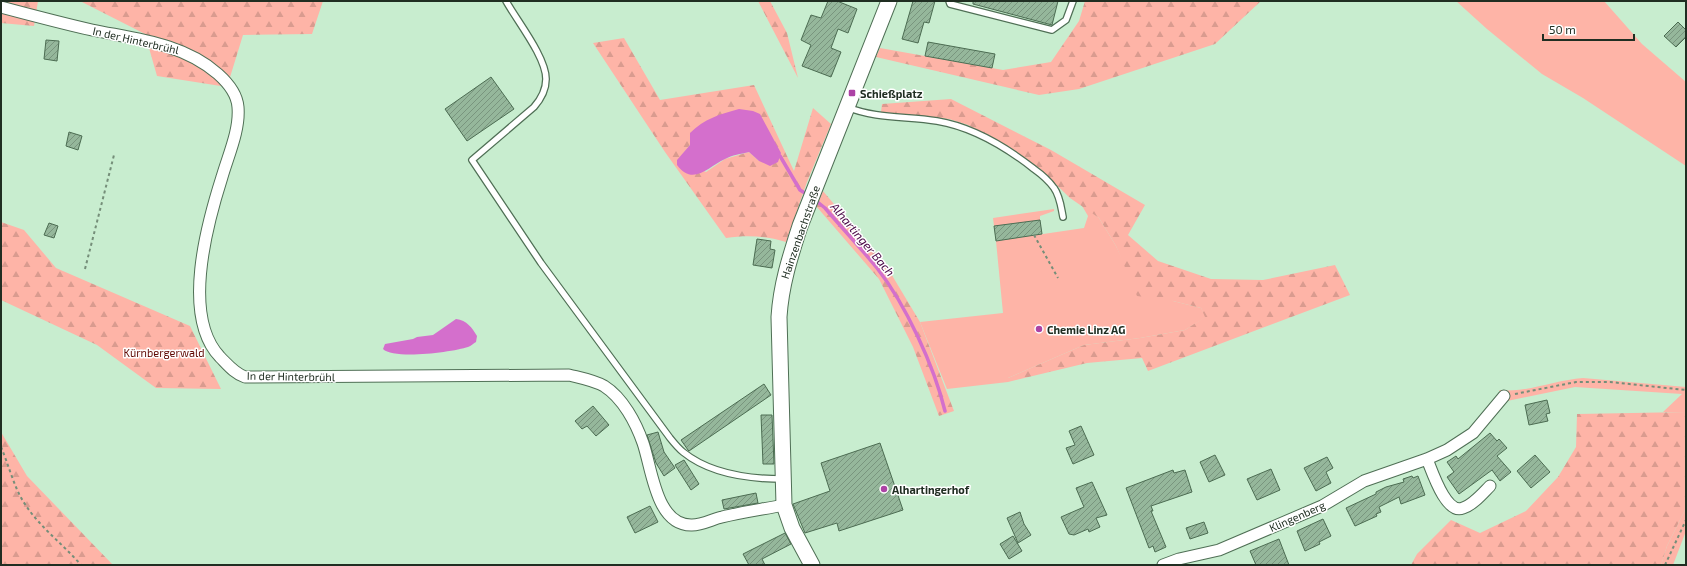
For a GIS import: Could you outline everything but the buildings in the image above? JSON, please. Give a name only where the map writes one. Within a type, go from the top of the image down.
[{"type":"street","name":"Hainzenbachstraße","points":[[812,565],[795,534],[784,505],[779,317],[781,297],[788,264],[808,205],[889,1]]},
{"type":"street","name":"In der Hinterbrühl","points":[[1,7],[52,21],[164,45],[183,52],[199,60],[218,74],[228,84],[234,93],[238,106],[237,121],[234,138],[208,228],[201,261],[200,292],[202,321],[208,340],[215,352],[238,374],[245,377],[569,375],[589,379],[604,386],[619,400],[635,424],[643,443],[657,494],[664,508],[675,520],[680,523],[693,526],[722,517],[784,505]]},
{"type":"street","name":"Klingenberg","points":[[1163,565],[1179,559],[1219,550],[1322,506],[1364,481],[1427,459],[1453,446],[1473,433],[1504,396]]},
{"type":"street","points":[[1427,459],[1442,494],[1452,507],[1458,509],[1464,508],[1490,486]]},
{"type":"lane","points":[[506,1],[541,60],[546,79],[544,90],[541,100],[534,107],[472,160],[541,263],[670,438],[682,452],[698,462],[729,473],[759,479],[783,479]]},
{"type":"lane","points":[[949,1],[950,4],[1052,30],[1066,20],[1073,1]]},
{"type":"lane","points":[[847,107],[856,111],[880,115],[949,123],[979,134],[1023,160],[1054,187],[1060,200],[1063,216]]},
{"type":"path","points":[[85,268],[114,155]]},
{"type":"path","points":[[1034,235],[1058,278]]},
{"type":"path","points":[[1504,396],[1576,382],[1610,382],[1686,390]]},
{"type":"path","points":[[1,446],[22,500],[38,523],[68,550],[81,565]]},
{"type":"path","points":[[1665,565],[1686,520]]},
{"type":"green space","points":[[1,1],[38,1],[34,26],[1,23]]},
{"type":"green space","points":[[80,1],[323,1],[312,34],[243,35],[227,87],[157,76],[145,34]]},
{"type":"green space","points":[[758,1],[770,1],[787,33],[798,78]]},
{"type":"green space","points":[[1085,1],[1261,1],[1215,44],[1079,89],[1039,95],[876,57],[880,48],[1003,70],[1051,62],[1079,21]]},
{"type":"green space","points":[[1456,1],[1604,1],[1642,44],[1686,82],[1686,166],[1583,98],[1542,74],[1487,29]]},
{"type":"green space","points":[[624,38],[660,100],[754,85],[794,171],[813,108],[831,124],[807,182],[786,242],[771,238],[756,237],[726,238],[665,152],[593,43]],"holes":[[[690,133],[780,156],[759,161],[749,152],[725,159],[706,172],[678,160],[690,145]]]},
{"type":"green space","points":[[951,99],[1051,150],[1145,205],[1128,235],[1158,261],[1211,279],[1263,280],[1335,265],[1350,295],[1148,371],[1142,358],[1087,363],[1008,382],[1008,378],[1084,345],[1140,338],[1185,330],[1205,317],[1201,308],[1173,301],[1137,296],[1116,246],[1099,218],[1070,198],[1039,168],[1011,149],[968,125],[949,119],[881,112],[882,104]]},
{"type":"green space","points":[[823,191],[887,267],[920,322],[954,411],[939,416],[913,347],[879,279],[816,206]]},
{"type":"green space","points":[[1081,204],[1099,218],[1116,246],[1127,269],[1173,301],[1201,308],[1206,317],[1185,330],[1140,338],[1084,345],[1008,378],[1008,382],[947,389],[920,322],[1003,313],[996,241],[1084,228],[1088,216]]},
{"type":"green space","points":[[1054,209],[1054,211],[1040,216],[1040,220],[994,226],[993,218]]},
{"type":"green space","name":"Kürnbergerwald","points":[[1,222],[24,230],[56,268],[190,326],[221,389],[156,388],[97,345],[1,300]]},
{"type":"green space","points":[[1583,378],[1686,387],[1686,412],[1663,412],[1682,394],[1575,387],[1507,401],[1499,390],[1520,390]]},
{"type":"green space","points":[[1686,412],[1686,508],[1667,546],[1661,565],[1411,565],[1417,554],[1451,520],[1480,533],[1526,511],[1558,477],[1576,447],[1577,414]]},
{"type":"green space","points":[[1,432],[27,476],[113,565],[1,565]]},
{"type":"green space","points":[[1686,508],[1686,531],[1673,565],[1661,565],[1667,546]]},
{"type":"shaded area","points":[[739,109],[753,111],[760,114],[781,153],[778,162],[770,166],[759,161],[749,152],[728,158],[695,175],[683,171],[677,165],[677,160],[690,145],[690,133],[695,128],[713,118]]},
{"type":"shaded area","points":[[456,319],[463,321],[471,327],[477,336],[476,342],[469,347],[437,353],[411,355],[389,352],[383,349],[385,344],[433,335]]},
{"type":"waterway","name":"Alhartinger Bach","points":[[780,156],[800,190],[808,195]]},
{"type":"waterway","name":"Alhartinger Bach","points":[[815,200],[825,208],[871,260],[888,283],[918,336],[934,375],[945,411]]},
{"type":"place","name":"Schießplatz","points":[[852,93]]},
{"type":"place","name":"Chemie Linz AG","points":[[1039,329]]},
{"type":"place","name":"Alhartingerhof","points":[[884,489]]}]
